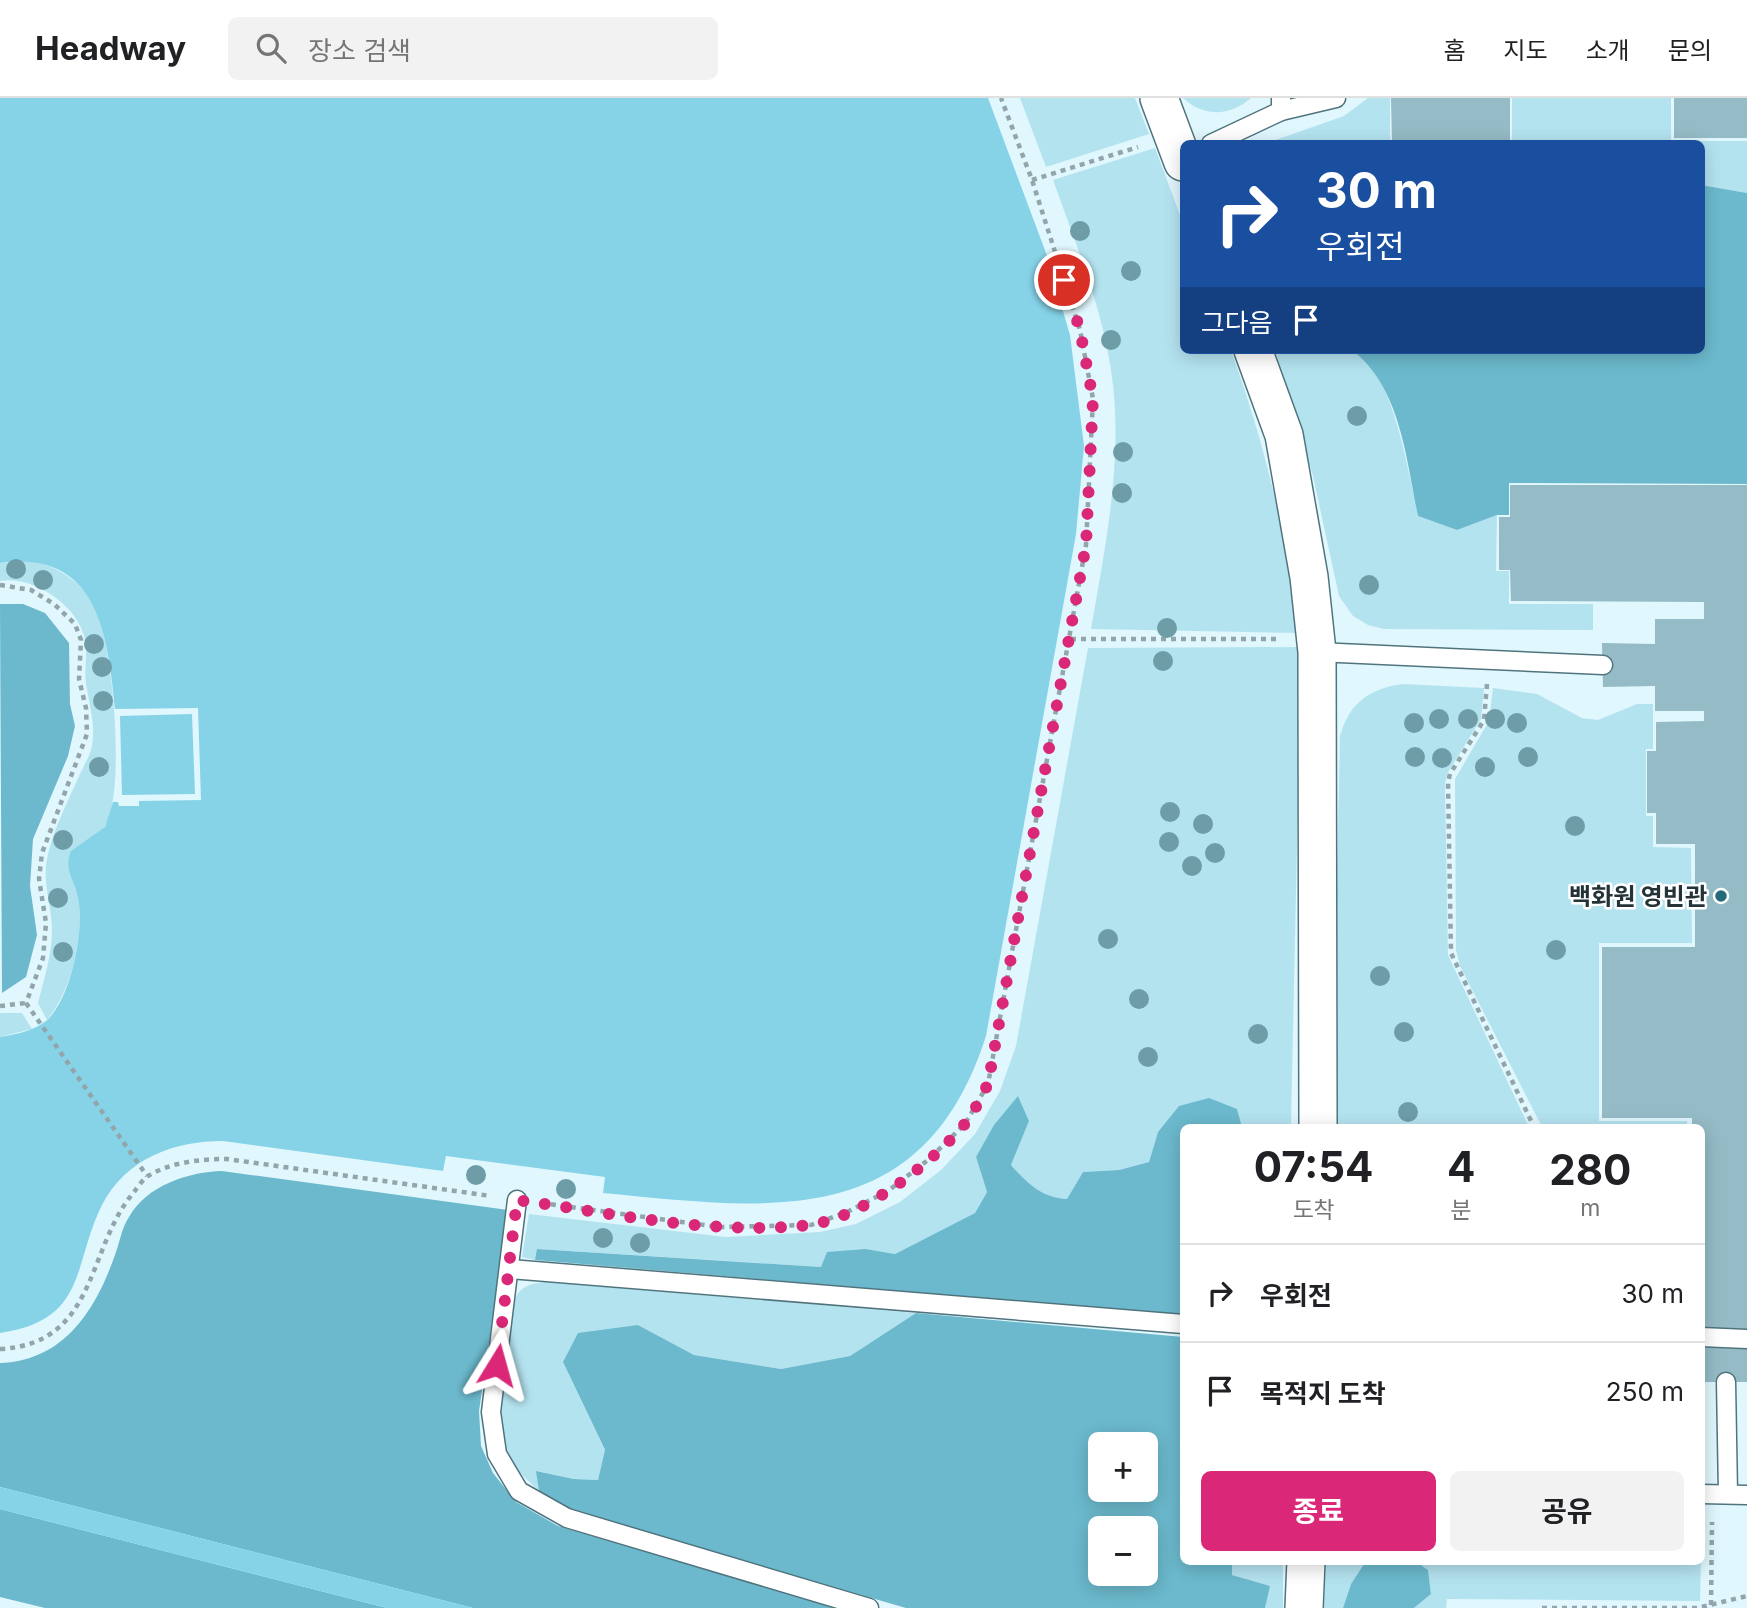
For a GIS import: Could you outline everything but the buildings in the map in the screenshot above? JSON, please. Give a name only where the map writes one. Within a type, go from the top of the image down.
[{"type":"street","points":[[1158,98],[1180,140]]},
{"type":"street","points":[[1254,354],[1284,435],[1309,577],[1317,646],[1318,1124]]},
{"type":"street","points":[[1304,1608],[1306,1565]]},
{"type":"lane","points":[[1208,140],[1281,104],[1336,98]]},
{"type":"lane","points":[[1317,646],[1489,660],[1603,665]]},
{"type":"lane","points":[[517,1200],[491,1412],[497,1454],[519,1491],[567,1518],[869,1608]]},
{"type":"lane","points":[[510,1269],[1180,1324]]},
{"type":"lane","points":[[1705,1337],[1747,1339]]},
{"type":"lane","points":[[1726,1382],[1714,1494],[1747,1494]]},
{"type":"path","points":[[0,1349],[17,1348],[44,1338],[67,1320],[87,1293],[121,1207],[147,1176],[201,1159],[227,1159],[719,1227],[811,1224],[847,1212],[888,1191],[928,1160],[956,1133],[988,1084],[996,1052],[1086,545],[1093,399],[1080,330],[1032,180],[1001,98]]},
{"type":"path","points":[[1032,180],[1180,152]]},
{"type":"path","points":[[0,585],[32,590],[54,604],[75,624],[81,640],[79,679],[86,708],[87,734],[42,853],[39,878],[45,935],[43,958],[26,1003]]},
{"type":"path","points":[[1070,639],[1317,646]]},
{"type":"path","points":[[1489,660],[1484,720],[1450,774],[1448,782],[1451,953],[1533,1124]]},
{"type":"path","points":[[0,1006],[26,1003]]},
{"type":"path","points":[[26,1003],[147,1176]]},
{"type":"path","points":[[1712,1605],[1714,1494]]},
{"type":"path","points":[[1542,1608],[1697,1608],[1747,1596]]},
{"type":"shaded area","points":[[0,98],[988,98],[1046,253],[1070,335],[1084,446],[1076,534],[986,1036],[958,1100],[923,1146],[881,1176],[834,1194],[781,1202],[724,1203],[603,1193],[605,1177],[446,1156],[443,1171],[223,1141],[186,1145],[153,1156],[124,1176],[112,1189],[93,1227],[73,1287],[63,1303],[49,1316],[28,1326],[0,1333],[0,1037],[18,1034],[40,1025],[55,1011],[63,997],[78,945],[80,911],[68,864],[71,851],[105,827],[113,802],[118,802],[119,806],[139,806],[139,801],[201,800],[198,708],[115,709],[108,653],[101,627],[92,603],[78,584],[58,570],[33,562],[0,563]]},
{"type":"shaded area","points":[[1020,98],[1135,98],[1149,134],[1046,167]]},
{"type":"shaded area","points":[[1183,98],[1251,98],[1234,109],[1217,112],[1199,109]]},
{"type":"shaded area","points":[[1368,98],[1390,98],[1390,140],[1276,140],[1344,116]]},
{"type":"shaded area","points":[[1512,98],[1671,98],[1671,140],[1512,140]]},
{"type":"shaded area","points":[[1705,141],[1747,141],[1747,193],[1705,186]]},
{"type":"shaded area","points":[[1155,148],[1180,215],[1180,354],[1232,354],[1273,490],[1287,560],[1296,633],[1091,629],[1114,477],[1113,385],[1097,307],[1053,180]]},
{"type":"shaded area","points":[[1705,186],[1747,193],[1747,484],[1509,483],[1509,515],[1497,515],[1457,530],[1418,516],[1399,426],[1381,384],[1356,354],[1705,354]]},
{"type":"shaded area","points":[[1276,354],[1357,354],[1365,359],[1378,376],[1388,398],[1404,451],[1418,516],[1457,530],[1497,515],[1496,571],[1509,571],[1509,604],[1593,604],[1593,630],[1384,629],[1368,625],[1353,616],[1339,596],[1313,476]]},
{"type":"shaded area","points":[[35,560],[71,578],[85,592],[96,609],[108,654],[116,752],[115,783],[105,826],[94,837],[71,851],[80,915],[77,947],[63,994],[47,1020],[38,1003],[52,939],[46,866],[55,831],[91,750],[93,730],[86,678],[85,640],[81,627],[64,605],[40,588],[13,580],[0,581],[0,563]]},
{"type":"shaded area","points":[[0,604],[23,604],[45,613],[69,643],[70,704],[75,726],[68,756],[33,839],[30,886],[37,935],[26,977],[2,993]]},
{"type":"shaded area","points":[[1298,647],[1300,702],[1291,1124],[1241,1124],[1237,1109],[1180,1124],[1158,1132],[1149,1162],[1119,1170],[1083,1172],[1067,1199],[1043,1193],[1011,1165],[1029,1121],[1018,1096],[976,1157],[987,1192],[975,1213],[895,1254],[866,1249],[821,1267],[538,1249],[535,1260],[522,1257],[529,1214],[726,1237],[820,1232],[856,1224],[900,1202],[941,1170],[975,1134],[1000,1091],[1016,1046],[1088,648]]},
{"type":"shaded area","points":[[1403,684],[1484,688],[1481,719],[1447,774],[1445,784],[1448,955],[1528,1124],[1332,1124],[1340,736],[1349,715],[1362,699],[1391,686]]},
{"type":"shaded area","points":[[1493,688],[1537,694],[1582,718],[1598,720],[1637,704],[1653,704],[1653,749],[1646,749],[1646,816],[1653,816],[1653,847],[1691,848],[1692,943],[1599,943],[1599,1121],[1687,1121],[1687,1124],[1540,1124],[1460,966],[1456,950],[1455,779],[1489,721]]},
{"type":"shaded area","points":[[192,714],[195,794],[122,795],[120,716]]},
{"type":"shaded area","points":[[0,1013],[22,1013],[32,1029],[0,1037]]},
{"type":"shaded area","points":[[1018,1096],[1029,1121],[1011,1165],[1043,1193],[1067,1199],[1083,1172],[1119,1170],[1149,1162],[1158,1132],[1179,1106],[1209,1098],[1237,1109],[1241,1124],[1180,1124],[1180,1315],[535,1260],[537,1249],[821,1267],[827,1252],[866,1249],[895,1254],[975,1213],[987,1192],[976,1157],[994,1125]]},
{"type":"shaded area","points":[[222,1171],[508,1210],[479,1411],[481,1446],[493,1473],[516,1502],[558,1526],[837,1608],[473,1608],[0,1487],[0,1363],[23,1360],[43,1353],[75,1328],[99,1293],[127,1221],[146,1196],[170,1182],[196,1174]]},
{"type":"shaded area","points":[[546,1282],[916,1313],[850,1356],[781,1369],[694,1355],[638,1325],[563,1362],[605,1451],[598,1480],[574,1479],[537,1471],[539,1491],[506,1456],[502,1437],[501,1402],[510,1309],[523,1289],[532,1284]]},
{"type":"shaded area","points":[[916,1313],[1180,1337],[1180,1565],[1232,1565],[1232,1575],[1270,1586],[1265,1608],[906,1608],[568,1510],[539,1491],[536,1471],[574,1479],[598,1480],[605,1450],[563,1362],[578,1333],[638,1325],[694,1355],[781,1369],[850,1356]]},
{"type":"shaded area","points":[[0,1487],[473,1608],[387,1608],[0,1509]]},
{"type":"shaded area","points":[[0,1509],[387,1608],[45,1608],[0,1597]]},
{"type":"shaded area","points":[[1232,1565],[1283,1565],[1283,1608],[1265,1608],[1269,1586],[1232,1575]]},
{"type":"shaded area","points":[[1326,1565],[1363,1565],[1351,1584],[1343,1608],[1324,1608]]},
{"type":"shaded area","points":[[1363,1565],[1421,1565],[1428,1570],[1431,1594],[1414,1608],[1343,1608],[1351,1584]]},
{"type":"shaded area","points":[[1421,1565],[1701,1565],[1700,1601],[1447,1599],[1446,1608],[1414,1608],[1431,1594],[1428,1570]]},
{"type":"place","name":"백화원 영빈관","points":[[1721,896]]},
{"type":"route","points":[[497,1365],[517,1200],[719,1227],[811,1224],[847,1212],[888,1191],[928,1160],[965,1124],[988,1084],[1003,1015],[1086,545],[1092,479],[1093,399],[1080,330],[1064,280]]}]
